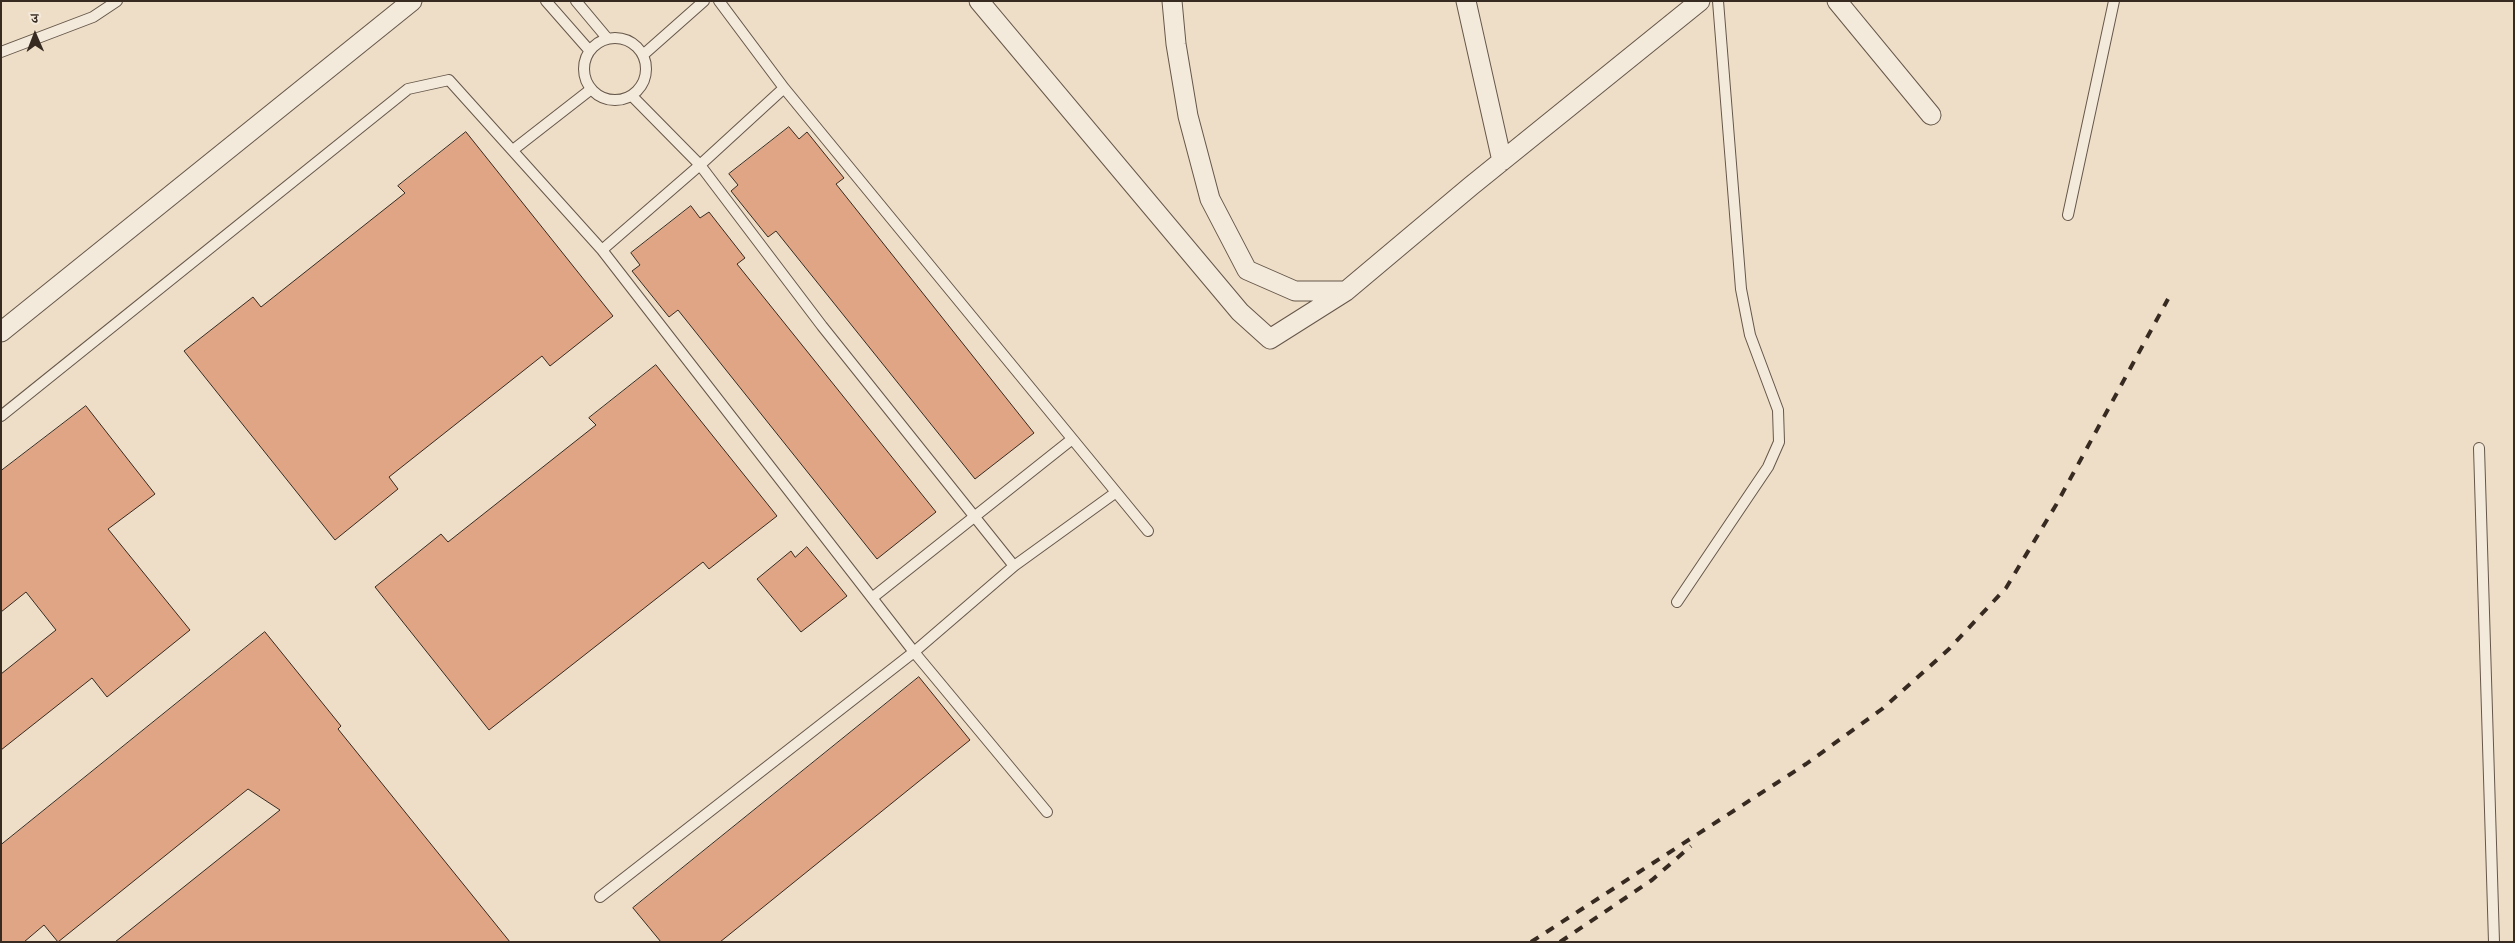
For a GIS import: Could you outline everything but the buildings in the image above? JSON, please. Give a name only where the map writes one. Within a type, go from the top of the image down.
[{"type":"street","points":[[1,332],[412,1]]},
{"type":"street","points":[[979,1],[1240,312],[1270,339],[1346,291],[1502,161],[1700,1]]},
{"type":"street","points":[[1172,1],[1176,44],[1188,116],[1210,199],[1247,270],[1295,291],[1346,291]]},
{"type":"street","points":[[1466,1],[1502,161]]},
{"type":"street","points":[[1837,1],[1931,115]]},
{"type":"lane","points":[[1,52],[93,16],[117,1]]},
{"type":"lane","points":[[546,1],[589,50]]},
{"type":"lane","points":[[576,1],[607,38]]},
{"type":"lane","points":[[643,55],[704,1]]},
{"type":"lane","points":[[719,1],[784,88],[1071,440],[1148,531]]},
{"type":"lane","points":[[1677,602],[1768,467],[1780,442],[1778,410],[1750,335],[1741,289],[1718,1]]},
{"type":"lane","points":[[2068,215],[2114,1]]},
{"type":"lane","points":[[607,38],[628,40],[643,55],[646,77],[632,96],[610,100],[590,90],[583,70],[589,50],[607,38]]},
{"type":"lane","points":[[1,416],[408,89],[448,80],[602,250],[914,652],[1047,812]]},
{"type":"lane","points":[[602,250],[700,165],[784,88]]},
{"type":"lane","points":[[513,150],[590,90]]},
{"type":"lane","points":[[632,96],[700,165],[822,326],[1014,566]]},
{"type":"lane","points":[[872,598],[1071,440]]},
{"type":"lane","points":[[2479,448],[2494,942]]},
{"type":"lane","points":[[600,898],[914,652],[1014,566],[1115,493]]},
{"type":"railway","points":[[1531,942],[1806,764],[1882,709],[1949,649],[2006,588],[2056,505],[2168,299]]},
{"type":"railway","points":[[1560,942],[1652,880],[1691,846]]}]
